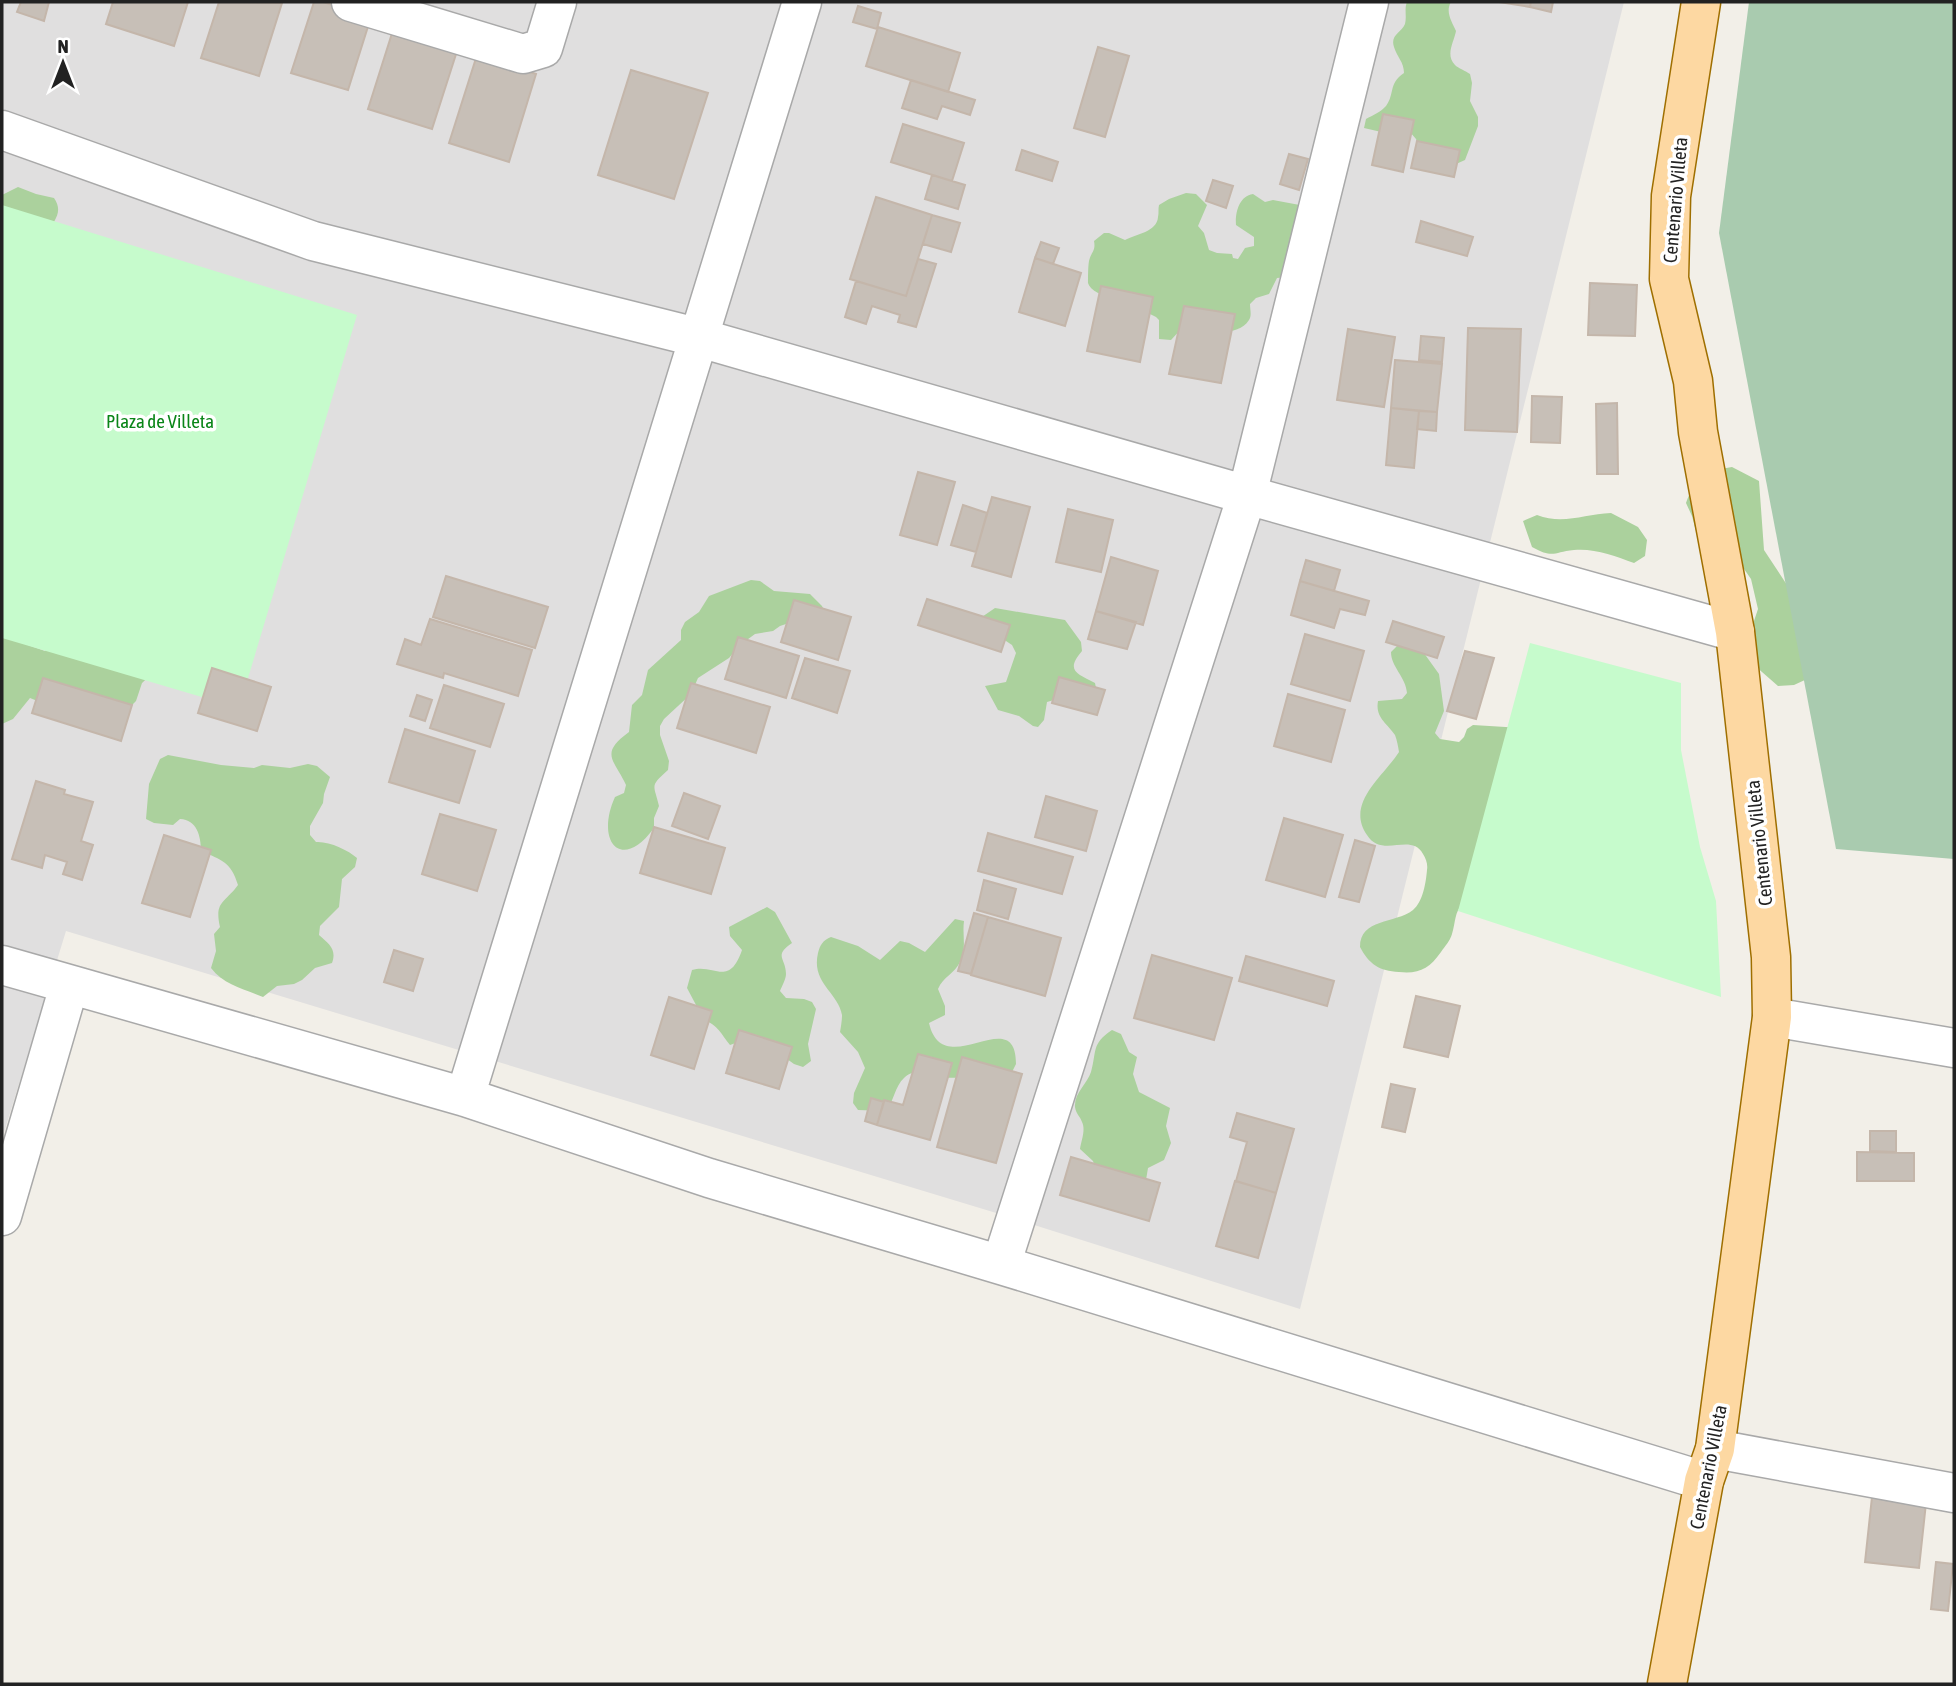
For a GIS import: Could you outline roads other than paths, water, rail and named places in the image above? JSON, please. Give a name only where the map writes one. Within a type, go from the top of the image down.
[{"type":"main road","name":"Centenario Villeta","points":[[1667,1684],[1710,1465],[1772,1017],[1771,957],[1735,632],[1698,432],[1693,381],[1669,279],[1671,196],[1701,2]]},
{"type":"street","points":[[351,2],[523,54],[543,47],[557,2]]},
{"type":"street","points":[[465,1097],[802,2]]},
{"type":"street","points":[[1001,1265],[1247,495],[1369,2]]},
{"type":"street","points":[[2,130],[313,241],[700,338],[1735,632]]},
{"type":"street","points":[[2,965],[465,1097],[709,1178],[1001,1265],[1710,1465],[1954,1493]]},
{"type":"street","points":[[2,1216],[69,986]]},
{"type":"street","points":[[1772,1017],[1954,1048]]},
{"type":"park label","name":"Plaza de Villeta","points":[[160,421]]}]
